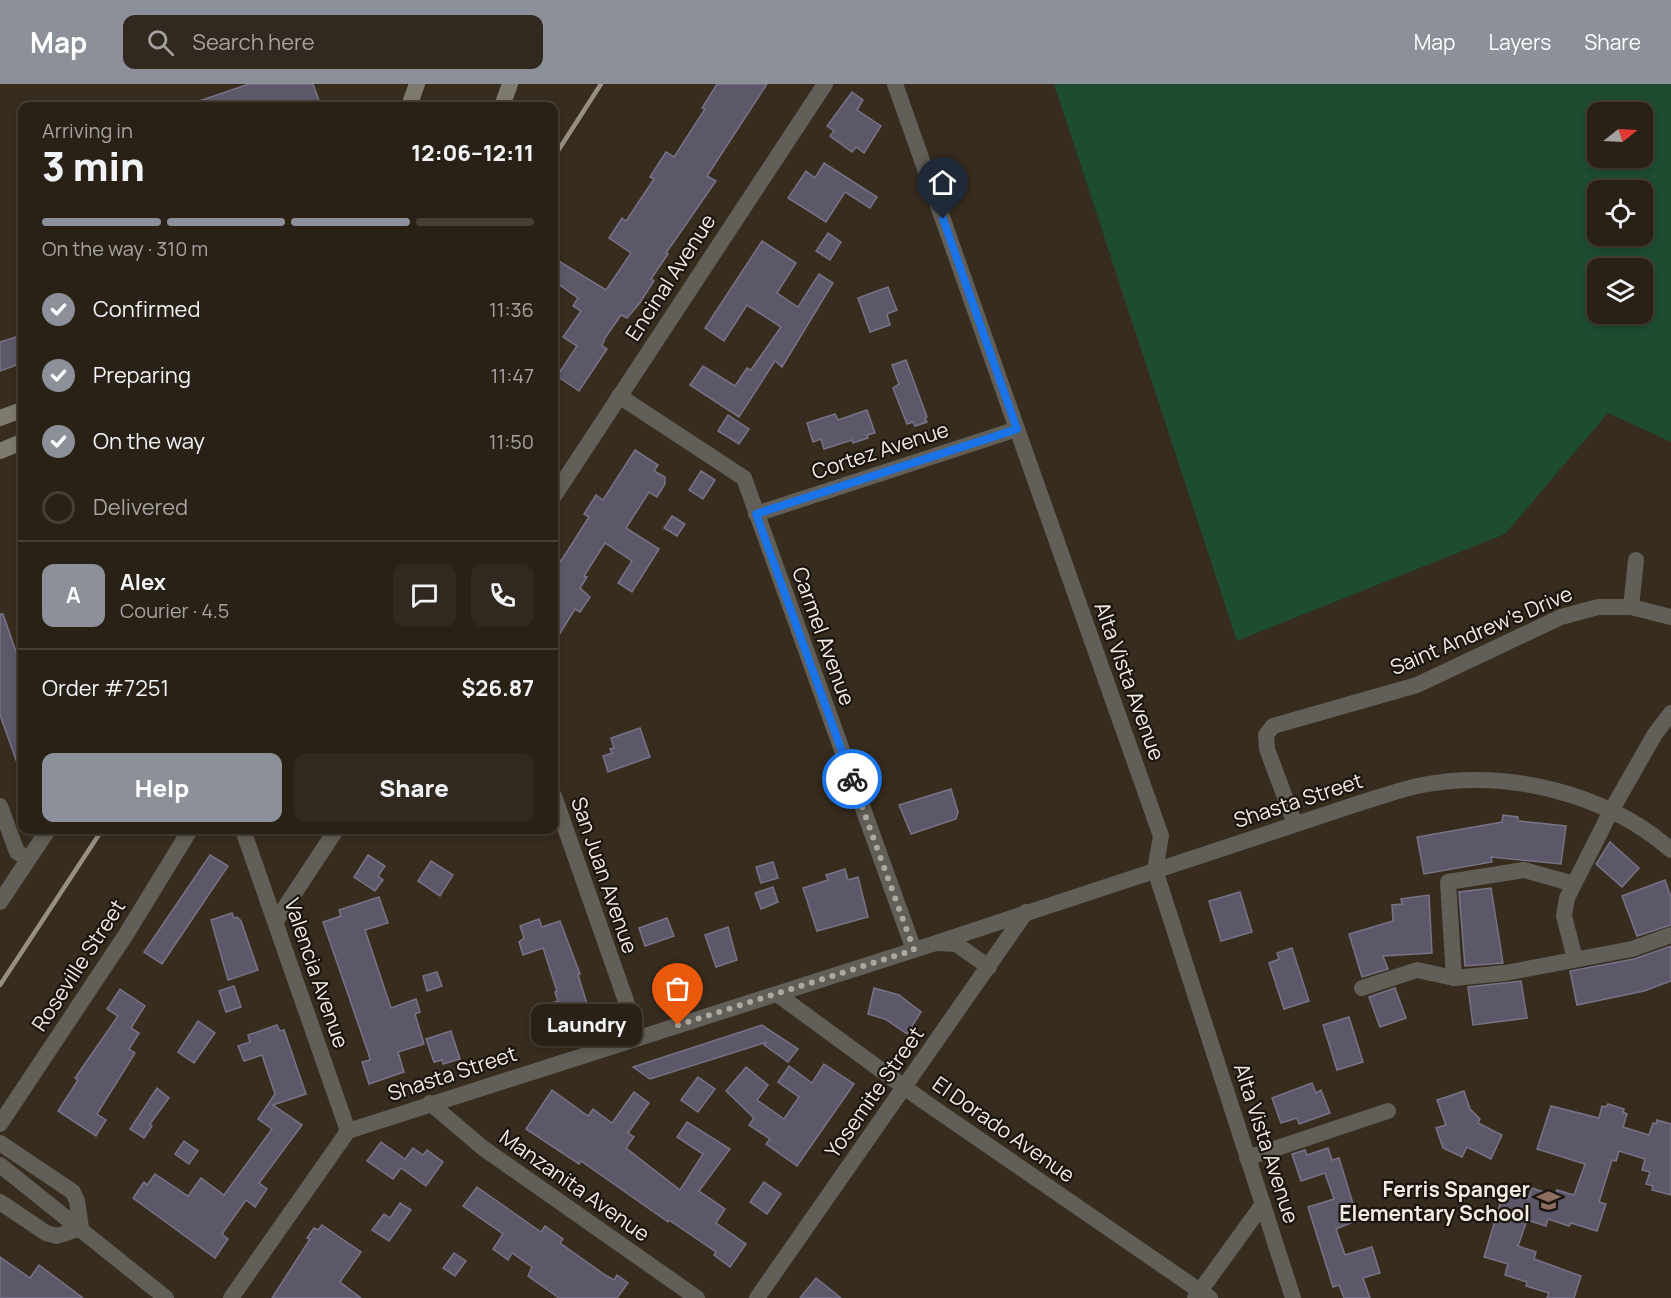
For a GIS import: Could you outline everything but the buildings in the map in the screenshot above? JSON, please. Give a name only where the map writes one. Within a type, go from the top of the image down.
[{"type":"main road","points":[[410,102],[417,84]]},
{"type":"main road","points":[[495,84],[501,102]]},
{"type":"main road","points":[[503,102],[510,84]]},
{"type":"main road","points":[[0,418],[18,411]]},
{"type":"main road","points":[[0,451],[18,444]]},
{"type":"street","name":"Encinal Avenue","points":[[558,490],[825,84]]},
{"type":"street","name":"Alta Vista Avenue","points":[[895,84],[1161,836],[1155,870],[1293,1298]]},
{"type":"street","name":"Carmel Avenue","points":[[618,396],[744,478],[914,950]]},
{"type":"street","name":"Cortez Avenue","points":[[756,514],[1017,429]]},
{"type":"street","points":[[1631,607],[1636,560]]},
{"type":"street","name":"Saint Andrew's Drive","points":[[1295,824],[1267,749],[1266,735],[1273,726],[1417,685],[1561,617],[1598,607],[1631,607],[1671,616]]},
{"type":"street","points":[[1575,959],[1564,916],[1567,898],[1611,811],[1655,734],[1671,713]]},
{"type":"street","name":"Shasta Street","points":[[348,1131],[936,943],[1295,824],[1401,790],[1424,785],[1471,780],[1503,781],[1545,789],[1611,811],[1671,850]]},
{"type":"street","points":[[0,806],[17,852],[28,859]]},
{"type":"street","name":"San Juan Avenue","points":[[558,807],[639,1038]]},
{"type":"street","points":[[0,902],[45,834]]},
{"type":"street","name":"Roseville Street","points":[[0,1124],[125,936],[188,834]]},
{"type":"street","name":"Valencia Avenue","points":[[244,834],[348,1131]]},
{"type":"street","points":[[276,921],[333,834]]},
{"type":"street","points":[[1454,978],[1448,882],[1524,870],[1574,884]]},
{"type":"street","name":"Yosemite Street","points":[[757,1298],[1026,912]]},
{"type":"street","points":[[1362,988],[1417,970],[1454,978],[1505,974],[1632,950],[1671,935]]},
{"type":"street","points":[[936,943],[956,944],[989,967]]},
{"type":"street","name":"El Dorado Avenue","points":[[777,994],[904,1088],[1201,1296]]},
{"type":"street","name":"Manzanita Avenue","points":[[430,1103],[483,1148],[697,1298]]},
{"type":"street","points":[[1247,1158],[1388,1111]]},
{"type":"street","points":[[231,1298],[348,1131]]},
{"type":"street","points":[[0,1143],[73,1192],[77,1201],[81,1228]]},
{"type":"street","points":[[0,1165],[166,1298]]},
{"type":"street","points":[[0,1202],[46,1233],[57,1236],[81,1228]]},
{"type":"street","points":[[1201,1296],[1263,1204]]},
{"type":"green space","points":[[1054,84],[1671,84],[1671,442],[1608,413],[1505,534],[1237,641]]},
{"type":"railway","points":[[558,151],[601,84]]},
{"type":"railway","points":[[0,985],[99,834]]},
{"type":"way so far","points":[[678,1025],[914,950],[852,779]]},
{"type":"place","name":"Laundry","points":[[678,1025]]},
{"type":"place","name":"Ferris Spanger Elementary School","points":[[1548,1201]]},
{"type":"route","points":[[852,779],[756,514],[1017,429],[943,219]]}]
